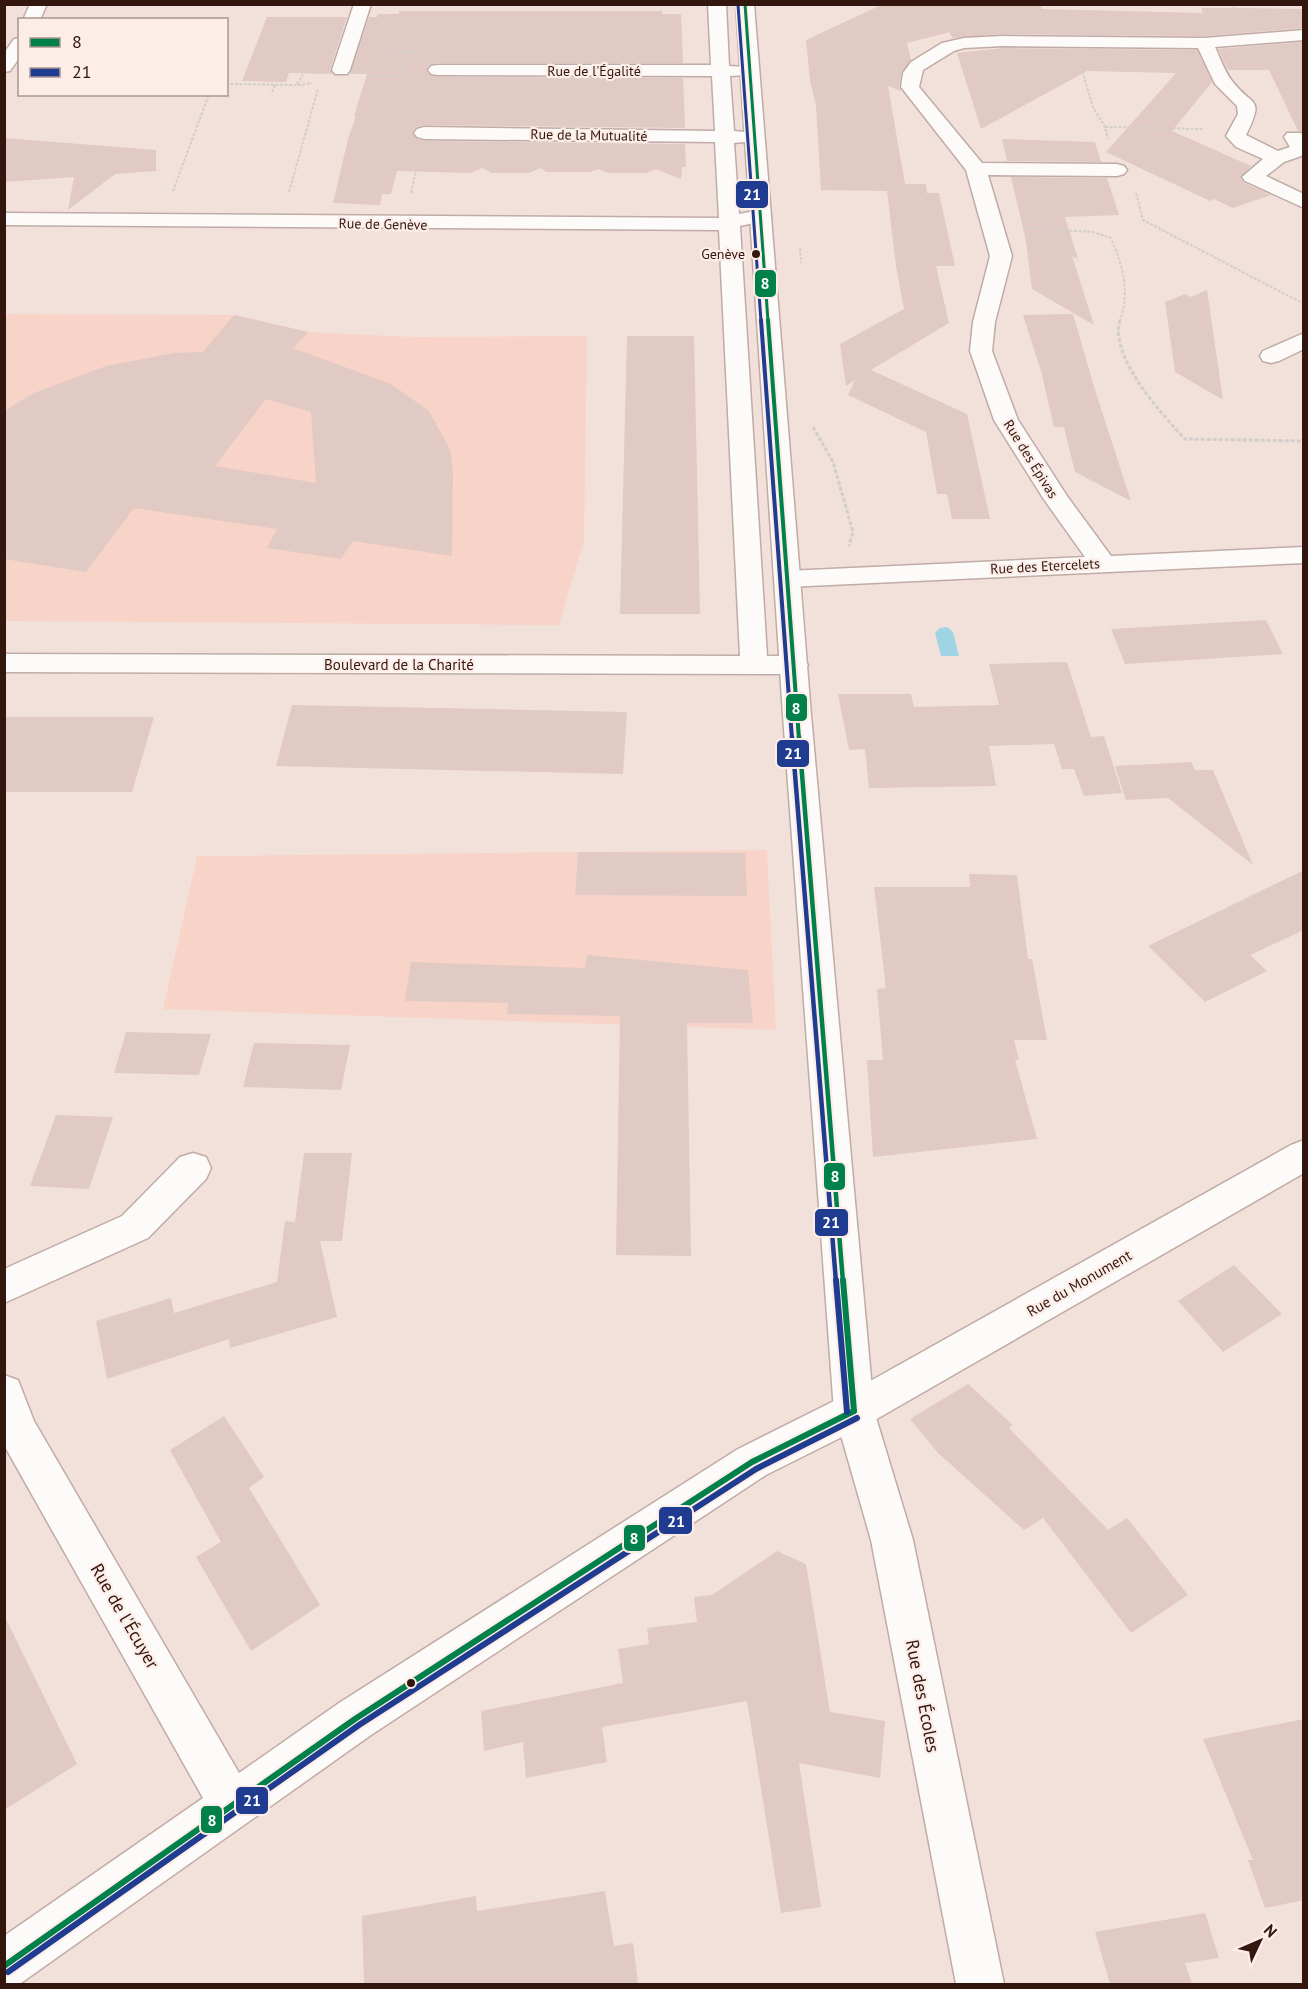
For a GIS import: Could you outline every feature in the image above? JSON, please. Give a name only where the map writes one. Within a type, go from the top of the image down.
[{"type":"street","points":[[32,18],[39,4]]},
{"type":"street","points":[[341,70],[363,4]]},
{"type":"street","points":[[717,4],[754,664]]},
{"type":"street","name":"Rue des Écoles","points":[[745,4],[787,579],[854,1411],[892,1540],[980,1984]]},
{"type":"street","name":"Rue des Épivas","points":[[1103,564],[1056,498],[1006,420],[981,351],[984,322],[1001,256],[976,169],[910,87],[912,73],[935,54],[948,47],[984,41],[1204,43],[1304,35]]},
{"type":"street","points":[[1204,43],[1224,84],[1246,104],[1247,114],[1236,136],[1243,143],[1277,158]]},
{"type":"street","points":[[4,67],[18,46]]},
{"type":"street","name":"Rue de l'Égalité","points":[[437,70],[750,71]]},
{"type":"street","name":"Rue de la Mutualité","points":[[424,133],[755,137]]},
{"type":"street","points":[[1294,137],[1300,147],[1297,151],[1277,158],[1252,177],[1304,202]]},
{"type":"street","points":[[976,169],[1116,170]]},
{"type":"street","name":"Rue de Genève","points":[[4,219],[709,225],[761,216]]},
{"type":"street","points":[[1271,356],[1304,340]]},
{"type":"street","name":"Rue des Etercelets","points":[[787,579],[1304,555]]},
{"type":"street","name":"Boulevard de la Charité","points":[[4,663],[794,665]]},
{"type":"street","name":"Rue du Monument","points":[[4,1966],[355,1719],[752,1462],[854,1411],[1304,1155]]},
{"type":"street","points":[[4,1287],[135,1227],[193,1168]]},
{"type":"street","name":"Rue de l'Écuyer","points":[[9,1419],[232,1804]]},
{"type":"path","points":[[1074,42],[1093,107],[1105,127],[1116,170],[1131,177],[1143,220],[1304,304]]},
{"type":"path","points":[[347,51],[442,51],[437,70]]},
{"type":"path","points":[[287,197],[318,89],[324,80],[341,70]]},
{"type":"path","points":[[228,84],[296,85],[303,75]]},
{"type":"path","points":[[272,92],[275,85]]},
{"type":"path","points":[[170,198],[208,96]]},
{"type":"path","points":[[1105,127],[1237,130]]},
{"type":"path","points":[[992,227],[1093,232],[1111,238],[1120,261],[1126,299],[1118,332],[1128,362],[1165,420],[1185,439],[1304,441]]},
{"type":"path","points":[[812,426],[833,462],[853,532],[850,542]]},
{"type":"shaded area","points":[[5,314],[234,315],[308,332],[414,337],[587,336],[584,541],[559,625],[5,621]]},
{"type":"shaded area","points":[[767,850],[776,1030],[163,1009],[197,856]]},
{"type":"water","points":[[947,627],[953,632],[959,656],[941,656],[935,633],[940,628]]},
{"type":"building","points":[[883,4],[1041,4],[1042,9],[1203,13],[1201,8],[1304,9],[1304,28],[1204,36],[1003,34],[952,38],[950,32],[907,43],[911,60],[901,73],[899,87],[901,91],[888,86],[905,184],[926,184],[927,193],[939,193],[955,266],[936,266],[949,323],[871,370],[967,414],[990,519],[952,519],[947,494],[937,494],[926,432],[848,395],[855,380],[846,386],[840,344],[904,309],[887,191],[821,190],[816,106],[810,80],[806,40]]},
{"type":"building","points":[[399,11],[662,11],[662,14],[681,14],[683,63],[437,63],[429,65],[426,70],[429,75],[437,77],[683,78],[685,128],[424,125],[416,127],[412,133],[416,139],[424,141],[685,144],[686,167],[682,167],[681,179],[656,169],[646,173],[609,173],[598,169],[590,172],[547,172],[540,168],[529,173],[492,173],[482,168],[470,173],[397,171],[391,194],[382,194],[380,205],[333,203],[348,139],[356,116],[354,116],[367,74],[350,74],[369,17],[377,17],[378,14],[399,14]]},
{"type":"building","points":[[267,17],[347,17],[330,69],[332,74],[289,73],[286,82],[242,81]]},
{"type":"building","points":[[1304,42],[1304,133],[1298,131],[1269,70],[1228,70],[1218,49]]},
{"type":"building","points":[[1003,48],[1197,50],[1212,82],[1172,131],[1251,166],[1240,178],[1244,183],[1271,195],[1233,208],[1214,199],[1210,201],[1106,152],[1176,73],[1087,71],[981,129],[957,53]]},
{"type":"building","points":[[4,138],[156,150],[156,171],[115,174],[68,210],[74,177],[4,182]]},
{"type":"building","points":[[1002,139],[1095,142],[1101,162],[1007,161]]},
{"type":"building","points":[[1011,177],[1107,178],[1119,215],[1065,217],[1078,259],[1072,256],[1094,325],[1032,289],[1026,241]]},
{"type":"building","points":[[1207,290],[1223,400],[1175,372],[1165,302],[1185,294],[1191,297]]},
{"type":"building","points":[[1073,314],[1131,501],[1075,472],[1064,427],[1054,427],[1041,371],[1023,315]]},
{"type":"building","points":[[234,315],[308,332],[293,348],[391,384],[429,411],[450,450],[453,472],[452,556],[353,541],[341,559],[267,548],[277,529],[134,508],[86,572],[4,559],[4,411],[34,393],[106,366],[174,353],[203,352]],"holes":[[[266,399],[311,412],[316,483],[215,466]]]},
{"type":"building","points":[[627,336],[694,336],[700,614],[620,614]]},
{"type":"building","points":[[1266,620],[1283,654],[1125,664],[1111,629]]},
{"type":"building","points":[[1067,662],[1091,737],[1104,736],[1122,793],[1084,796],[1074,769],[1062,769],[1054,744],[989,746],[996,786],[869,788],[865,749],[849,750],[838,694],[911,694],[914,707],[999,705],[989,664]]},
{"type":"building","points":[[292,705],[627,712],[623,774],[276,766]]},
{"type":"building","points":[[4,717],[154,717],[132,792],[4,792]]},
{"type":"building","points":[[1191,762],[1195,770],[1213,770],[1253,865],[1168,798],[1126,800],[1115,766]]},
{"type":"building","points":[[578,852],[745,853],[747,896],[575,895]]},
{"type":"building","points":[[1304,870],[1304,930],[1250,955],[1267,971],[1205,1002],[1148,946]]},
{"type":"building","points":[[969,874],[1017,875],[1028,959],[1032,959],[1047,1040],[1014,1040],[1019,1060],[1015,1060],[1037,1139],[873,1157],[867,1060],[883,1060],[877,989],[886,988],[874,887],[970,887]]},
{"type":"building","points":[[587,955],[748,970],[753,1023],[687,1023],[691,1256],[616,1255],[620,1016],[507,1014],[508,1003],[405,1001],[411,962],[585,968]]},
{"type":"building","points":[[126,1032],[211,1034],[199,1075],[114,1073]]},
{"type":"building","points":[[254,1043],[350,1045],[341,1090],[243,1087]]},
{"type":"building","points":[[56,1115],[113,1117],[89,1189],[30,1186]]},
{"type":"building","points":[[304,1153],[352,1153],[342,1241],[320,1241],[337,1317],[230,1348],[229,1339],[107,1379],[96,1321],[171,1298],[174,1313],[277,1282],[285,1221],[295,1222]]},
{"type":"building","points":[[1234,1265],[1282,1314],[1223,1352],[1178,1301]]},
{"type":"building","points":[[968,1384],[1013,1425],[1009,1428],[1108,1530],[1127,1518],[1188,1595],[1131,1633],[1043,1518],[1024,1530],[938,1453],[910,1419]]},
{"type":"building","points":[[224,1416],[264,1477],[249,1488],[320,1605],[251,1651],[196,1557],[221,1542],[170,1450]]},
{"type":"building","points":[[777,1551],[806,1564],[830,1712],[885,1721],[880,1778],[799,1763],[821,1907],[781,1913],[747,1701],[602,1727],[607,1762],[526,1778],[523,1742],[484,1751],[481,1711],[623,1683],[618,1649],[649,1644],[647,1628],[697,1622],[694,1597],[712,1595]]},
{"type":"building","points":[[4,1615],[77,1764],[4,1810]]},
{"type":"building","points":[[1304,1719],[1304,1900],[1265,1908],[1248,1860],[1253,1860],[1203,1739]]},
{"type":"building","points":[[605,1891],[614,1946],[633,1943],[638,1984],[364,1984],[362,1916],[476,1896],[477,1911]]},
{"type":"building","points":[[1205,1913],[1219,1958],[1185,1963],[1192,1984],[1110,1984],[1095,1932]]},
{"type":"transit line","name":"8","points":[[745,4],[797,715],[854,1411]]},
{"type":"transit line","name":"21","points":[[738,5],[790,716],[847,1412]]},
{"type":"transit line","name":"8","points":[[4,1966],[355,1719],[752,1462],[854,1411]]},
{"type":"transit line","name":"21","points":[[8,1972],[359,1725],[756,1469],[857,1418]]},
{"type":"place","name":"Genève","points":[[756,254]]}]
